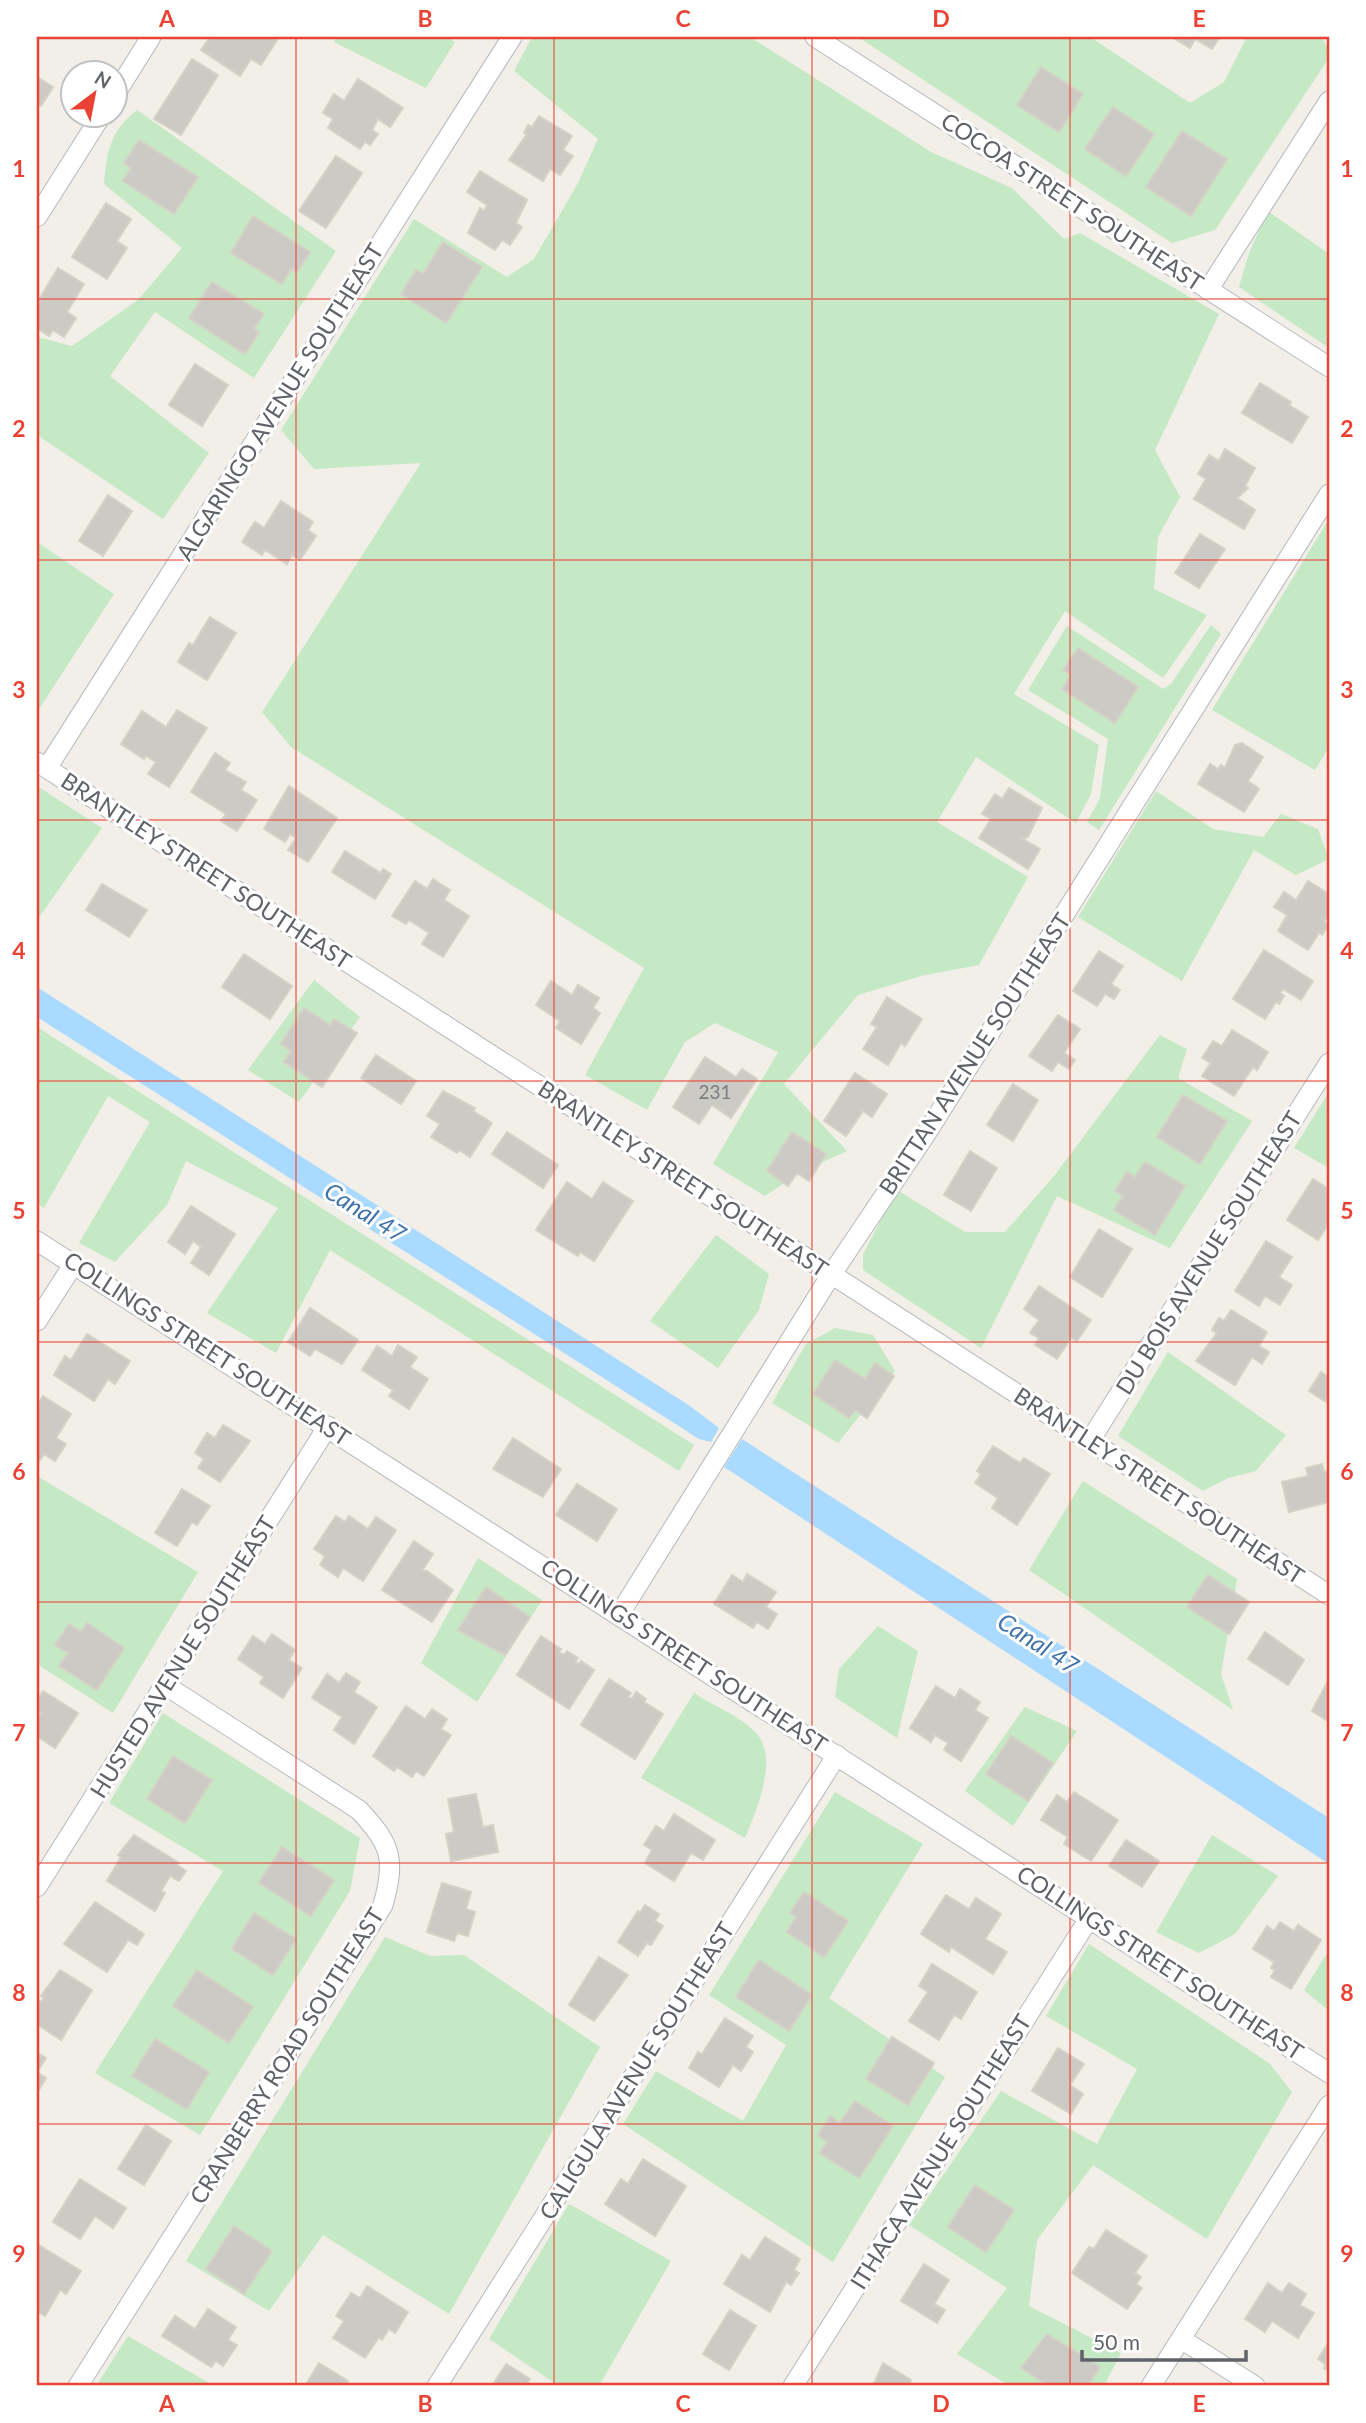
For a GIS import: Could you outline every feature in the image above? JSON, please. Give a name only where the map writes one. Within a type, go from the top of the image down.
[{"type":"street","points":[[130,71],[151,37]]},
{"type":"street","name":"ALGARINGO AVENUE SOUTHEAST","points":[[42,765],[512,37]]},
{"type":"street","name":"COCOA STREET SOUTHEAST","points":[[815,37],[1329,367]]},
{"type":"street","points":[[1208,290],[1329,101]]},
{"type":"street","points":[[37,217],[92,130]]},
{"type":"street","name":"BRITTAN AVENUE SOUTHEAST","points":[[619,1615],[831,1275],[926,1133],[1329,494]]},
{"type":"street","name":"BRANTLEY STREET SOUTHEAST","points":[[42,765],[1329,1595]]},
{"type":"street","name":"DU BOIS AVENUE SOUTHEAST","points":[[1089,1442],[1329,1063]]},
{"type":"street","name":"COLLINGS STREET SOUTHEAST","points":[[37,1241],[1329,2073]]},
{"type":"street","points":[[37,1321],[73,1265]]},
{"type":"street","name":"HUSTED AVENUE SOUTHEAST","points":[[37,1887],[328,1426]]},
{"type":"street","name":"CRANBERRY ROAD SOUTHEAST","points":[[78,2386],[383,1905],[390,1883],[390,1862],[382,1835],[359,1810],[165,1685]]},
{"type":"street","name":"CALIGULA AVENUE SOUTHEAST","points":[[437,2386],[837,1755]]},
{"type":"street","name":"ITHACA AVENUE SOUTHEAST","points":[[793,2386],[1090,1917]]},
{"type":"street","points":[[1152,2386],[1329,2105]]},
{"type":"street","points":[[1181,2339],[1255,2386]]},
{"type":"green space","points":[[336,37],[446,37],[455,42],[426,88],[334,42]]},
{"type":"green space","points":[[532,37],[750,37],[931,152],[1012,188],[1064,239],[1080,233],[1219,314],[1155,450],[1180,497],[1158,537],[1154,589],[1207,615],[1163,678],[1065,611],[1014,694],[1099,745],[1091,794],[1076,823],[976,757],[937,822],[1028,877],[979,965],[921,976],[858,995],[784,1084],[847,1151],[799,1173],[765,1196],[713,1164],[778,1052],[715,1023],[685,1042],[647,1110],[585,1075],[644,968],[291,747],[262,712],[421,463],[314,469],[281,430],[414,219],[507,277],[534,259],[578,183],[598,139],[514,71]]},
{"type":"green space","points":[[858,37],[1090,37],[1190,103],[1224,82],[1247,37],[1321,37],[1329,49],[1329,58],[1215,230],[1172,243]]},
{"type":"green space","points":[[137,110],[336,251],[254,378],[155,312],[110,376],[209,453],[163,519],[37,435],[37,337],[72,346],[138,300],[182,248],[104,184],[115,134],[118,130],[130,130],[130,116]]},
{"type":"green space","points":[[1268,211],[1329,254],[1329,348],[1239,287],[1249,253]]},
{"type":"green space","points":[[1329,519],[1329,747],[1315,770],[1212,710]]},
{"type":"green space","points":[[37,542],[114,594],[37,712]]},
{"type":"green space","points":[[1211,625],[1221,634],[1099,830],[1087,822],[1100,798],[1108,739],[1028,690],[1067,626],[1163,689],[1171,684]]},
{"type":"green space","points":[[37,786],[102,828],[37,920]]},
{"type":"green space","points":[[1156,791],[1213,829],[1263,837],[1281,814],[1318,829],[1329,859],[1296,875],[1254,850],[1182,981],[1078,917]]},
{"type":"green space","points":[[314,980],[360,1017],[299,1102],[248,1070]]},
{"type":"green space","points":[[37,1027],[694,1445],[679,1471],[330,1250],[276,1353],[207,1313],[278,1208],[186,1161],[167,1205],[115,1262],[79,1243],[150,1122],[108,1096],[44,1208],[37,1204]]},
{"type":"green space","points":[[1160,1035],[1187,1049],[1178,1078],[1252,1121],[1170,1248],[1057,1196],[981,1348],[863,1270],[863,1254],[897,1190],[965,1232],[1005,1232],[1054,1176]]},
{"type":"green space","points":[[1329,1092],[1329,1168],[1294,1148]]},
{"type":"green space","points":[[716,1235],[769,1274],[759,1310],[718,1368],[650,1321]]},
{"type":"green space","points":[[835,1328],[873,1335],[895,1371],[838,1443],[772,1403],[806,1344]]},
{"type":"green space","points":[[1168,1352],[1286,1435],[1256,1471],[1228,1478],[1203,1491],[1118,1436]]},
{"type":"green space","points":[[37,1476],[198,1572],[113,1713],[37,1664]]},
{"type":"green space","points":[[1083,1481],[1237,1579],[1221,1674],[1233,1710],[1029,1570]]},
{"type":"green space","points":[[478,1558],[542,1600],[477,1702],[421,1663]]},
{"type":"green space","points":[[878,1626],[918,1651],[897,1738],[835,1697],[839,1669]]},
{"type":"green space","points":[[694,1693],[740,1720],[754,1731],[762,1742],[766,1754],[764,1783],[745,1838],[641,1778]]},
{"type":"green space","points":[[1025,1707],[1077,1731],[1013,1826],[965,1791]]},
{"type":"green space","points":[[163,1713],[360,1838],[350,1891],[200,2135],[95,2073],[223,1871],[109,1803]]},
{"type":"green space","points":[[835,1792],[923,1844],[829,1998],[945,2077],[833,2262],[623,2124],[656,2071],[743,2121],[786,2045],[709,1995]]},
{"type":"green space","points":[[1212,1835],[1278,1876],[1235,1934],[1199,1953],[1156,1932]]},
{"type":"green space","points":[[385,1937],[430,1956],[464,1955],[600,2047],[449,2314],[323,2235],[269,2311],[186,2261]]},
{"type":"green space","points":[[1089,1944],[1269,2063],[1292,2092],[1207,2239],[1093,2165],[1037,2240],[1029,2306],[1121,2353],[1104,2386],[1010,2386],[957,2354],[1007,2288],[909,2225],[1001,2091],[1097,2144],[1137,2069],[1046,2016]]},
{"type":"green space","points":[[1329,1950],[1329,2011],[1304,1990]]},
{"type":"green space","points":[[569,2204],[671,2261],[599,2386],[559,2386],[489,2339]]},
{"type":"green space","points":[[128,2336],[214,2386],[96,2386]]},
{"type":"water","name":"Canal 47","points":[[37,987],[690,1406],[719,1428],[711,1442],[699,1439],[37,1017]]},
{"type":"water","name":"Canal 47","points":[[742,1439],[1329,1818],[1329,1864],[724,1467]]},
{"type":"building","points":[[210,37],[279,37],[261,65],[251,59],[240,76],[201,50]]},
{"type":"building","points":[[1172,37],[1220,37],[1212,49],[1195,39],[1190,48]]},
{"type":"building","points":[[192,59],[218,75],[181,135],[154,119]]},
{"type":"building","points":[[1041,67],[1083,94],[1059,132],[1017,105]]},
{"type":"building","points":[[37,77],[53,87],[41,106],[37,103]]},
{"type":"building","points":[[358,79],[403,108],[390,127],[378,119],[372,130],[378,134],[370,145],[365,142],[360,149],[328,128],[333,119],[323,113],[334,94],[344,101]]},
{"type":"building","points":[[1113,107],[1154,134],[1126,176],[1085,149]]},
{"type":"building","points":[[539,116],[572,136],[563,150],[573,156],[560,175],[550,169],[543,181],[509,160],[527,134],[524,133],[528,125],[532,127]]},
{"type":"building","points":[[1182,131],[1227,159],[1191,216],[1146,187]]},
{"type":"building","points":[[139,140],[198,177],[174,214],[123,181],[131,168],[124,163]]},
{"type":"building","points":[[336,156],[362,173],[326,228],[299,211]]},
{"type":"building","points":[[480,171],[527,200],[516,223],[522,227],[510,245],[502,240],[495,250],[468,233],[480,208],[484,211],[487,205],[467,192]]},
{"type":"building","points":[[106,203],[131,219],[117,241],[127,248],[107,279],[72,257]]},
{"type":"building","points":[[253,216],[310,252],[297,272],[291,269],[282,284],[231,253]]},
{"type":"building","points":[[443,242],[482,267],[446,323],[401,294],[416,270],[423,274]]},
{"type":"building","points":[[58,268],[84,284],[67,312],[76,318],[64,337],[53,330],[49,336],[37,328],[37,303]]},
{"type":"building","points":[[212,282],[264,314],[254,329],[259,332],[245,354],[189,318]]},
{"type":"building","points":[[195,364],[228,385],[202,426],[169,405]]},
{"type":"building","points":[[1260,383],[1291,402],[1289,405],[1308,417],[1292,443],[1242,413]]},
{"type":"building","points":[[1225,449],[1255,468],[1245,486],[1248,488],[1237,498],[1255,510],[1244,529],[1194,499],[1206,479],[1198,474],[1209,455],[1219,461]]},
{"type":"building","points":[[108,495],[132,511],[103,556],[79,541]]},
{"type":"building","points":[[281,501],[313,522],[308,530],[316,536],[300,560],[292,555],[287,564],[265,550],[262,555],[242,542],[255,522],[264,528]]},
{"type":"building","points":[[1200,534],[1225,549],[1199,588],[1175,573]]},
{"type":"building","points":[[210,617],[236,633],[207,680],[178,662],[189,643],[193,645]]},
{"type":"building","points":[[1078,648],[1138,687],[1115,723],[1062,689],[1071,675],[1063,670]]},
{"type":"building","points":[[177,710],[207,728],[169,787],[148,774],[156,762],[146,756],[144,759],[121,744],[142,711],[166,727]]},
{"type":"building","points":[[1242,743],[1263,757],[1248,781],[1259,789],[1244,812],[1198,784],[1210,764],[1218,769],[1221,765],[1225,768],[1235,745]]},
{"type":"building","points":[[215,753],[230,763],[225,770],[246,782],[241,790],[257,800],[237,831],[221,821],[226,814],[191,792]]},
{"type":"building","points":[[289,786],[337,818],[308,862],[288,850],[296,838],[290,834],[285,842],[264,829]]},
{"type":"building","points":[[1009,788],[1042,808],[1028,837],[1023,839],[1040,849],[1028,869],[979,838],[991,819],[982,814],[995,794],[1002,799]]},
{"type":"building","points":[[345,851],[381,873],[383,869],[391,874],[375,899],[332,872]]},
{"type":"building","points":[[433,879],[450,890],[444,900],[469,916],[443,957],[422,944],[429,933],[409,920],[406,924],[392,916],[415,881],[427,889]]},
{"type":"building","points":[[1308,881],[1329,894],[1329,920],[1327,918],[1324,922],[1329,925],[1322,935],[1319,933],[1308,950],[1278,931],[1287,915],[1274,907],[1284,892],[1296,900]]},
{"type":"building","points":[[102,884],[147,910],[129,937],[86,910]]},
{"type":"building","points":[[1264,950],[1313,981],[1301,1000],[1283,989],[1280,993],[1284,996],[1279,1004],[1276,1002],[1265,1019],[1233,999]]},
{"type":"building","points":[[1099,951],[1123,966],[1111,984],[1120,990],[1114,999],[1105,994],[1097,1006],[1073,991]]},
{"type":"building","points":[[244,954],[292,986],[270,1019],[222,987]]},
{"type":"building","points":[[551,981],[572,995],[578,985],[599,998],[593,1008],[600,1013],[581,1044],[556,1028],[560,1021],[536,1005]]},
{"type":"building","points":[[887,997],[922,1019],[905,1046],[901,1043],[888,1065],[863,1049],[877,1027],[871,1024]]},
{"type":"building","points":[[304,1008],[330,1025],[334,1019],[357,1033],[322,1087],[284,1062],[291,1051],[281,1044]]},
{"type":"building","points":[[1058,1015],[1080,1029],[1064,1053],[1075,1060],[1069,1069],[1058,1062],[1052,1071],[1029,1056]]},
{"type":"building","points":[[1232,1030],[1268,1052],[1257,1070],[1253,1067],[1234,1096],[1202,1076],[1211,1063],[1202,1058],[1213,1041],[1222,1046]]},
{"type":"building","points":[[376,1055],[416,1081],[401,1104],[361,1078]]},
{"type":"building","points":[[705,1057],[736,1077],[742,1069],[757,1079],[731,1118],[712,1105],[699,1124],[673,1107]]},
{"type":"building","points":[[855,1073],[887,1094],[872,1117],[863,1111],[846,1136],[824,1121]]},
{"type":"building","points":[[1013,1084],[1038,1100],[1013,1141],[987,1125]]},
{"type":"building","points":[[443,1091],[475,1108],[473,1111],[492,1123],[470,1157],[459,1150],[457,1153],[431,1137],[440,1124],[427,1116]]},
{"type":"building","points":[[1183,1095],[1227,1121],[1200,1164],[1157,1137]]},
{"type":"building","points":[[507,1132],[558,1165],[543,1188],[492,1154]]},
{"type":"building","points":[[792,1132],[826,1154],[809,1181],[797,1173],[788,1186],[767,1171]]},
{"type":"building","points":[[970,1151],[997,1168],[971,1211],[944,1195]]},
{"type":"building","points":[[1145,1162],[1185,1186],[1155,1235],[1114,1210],[1123,1196],[1115,1191],[1127,1172],[1135,1177]]},
{"type":"building","points":[[1313,1179],[1329,1189],[1329,1223],[1318,1240],[1287,1220]]},
{"type":"building","points":[[567,1182],[592,1199],[603,1182],[633,1201],[594,1261],[580,1252],[578,1256],[536,1230]]},
{"type":"building","points":[[191,1206],[235,1234],[209,1275],[191,1263],[201,1247],[193,1241],[185,1254],[168,1242]]},
{"type":"building","points":[[1099,1229],[1132,1249],[1102,1297],[1070,1277]]},
{"type":"building","points":[[1266,1241],[1292,1257],[1279,1277],[1292,1285],[1280,1305],[1265,1296],[1259,1306],[1235,1291]]},
{"type":"building","points":[[1039,1286],[1091,1320],[1077,1341],[1071,1338],[1057,1359],[1035,1345],[1039,1338],[1030,1333],[1039,1320],[1024,1309]]},
{"type":"building","points":[[310,1308],[358,1340],[342,1364],[315,1349],[310,1356],[288,1342]]},
{"type":"building","points":[[1231,1310],[1267,1332],[1259,1346],[1269,1352],[1262,1364],[1252,1357],[1235,1385],[1196,1361],[1217,1333],[1212,1330],[1219,1318],[1224,1321]]},
{"type":"building","points":[[87,1334],[130,1361],[115,1384],[108,1379],[94,1401],[54,1375],[65,1356],[71,1360]]},
{"type":"building","points":[[398,1345],[417,1357],[410,1367],[428,1379],[409,1409],[389,1396],[393,1390],[362,1370],[377,1346],[392,1356]]},
{"type":"building","points":[[835,1360],[865,1379],[875,1363],[894,1376],[867,1418],[855,1410],[849,1418],[813,1394]]},
{"type":"building","points":[[1321,1372],[1329,1377],[1329,1404],[1309,1391]]},
{"type":"building","points":[[43,1396],[71,1414],[56,1438],[66,1444],[55,1461],[44,1454],[39,1462],[37,1406]]},
{"type":"building","points":[[223,1425],[250,1441],[220,1482],[198,1468],[204,1459],[195,1453],[207,1433],[215,1438]]},
{"type":"building","points":[[513,1438],[561,1469],[543,1497],[493,1469]]},
{"type":"building","points":[[993,1446],[1020,1463],[1024,1458],[1050,1474],[1017,1525],[992,1508],[998,1498],[975,1483],[981,1474],[977,1471]]},
{"type":"building","points":[[1322,1464],[1324,1472],[1329,1471],[1329,1502],[1289,1512],[1282,1482],[1308,1476],[1306,1468]]},
{"type":"building","points":[[577,1484],[617,1509],[597,1541],[556,1515]]},
{"type":"building","points":[[182,1489],[210,1506],[197,1525],[192,1522],[177,1546],[155,1533]]},
{"type":"building","points":[[336,1516],[345,1522],[349,1516],[368,1529],[376,1517],[396,1530],[363,1581],[343,1568],[338,1577],[320,1565],[325,1556],[314,1549]]},
{"type":"building","points":[[414,1541],[433,1554],[422,1571],[427,1571],[453,1590],[432,1622],[382,1590]]},
{"type":"building","points":[[747,1574],[776,1592],[766,1607],[777,1614],[768,1629],[757,1622],[753,1628],[714,1604],[732,1575],[743,1582]]},
{"type":"building","points":[[1208,1575],[1249,1602],[1229,1634],[1187,1607]]},
{"type":"building","points":[[486,1587],[530,1617],[505,1655],[458,1630]]},
{"type":"building","points":[[87,1623],[124,1648],[97,1690],[59,1666],[68,1653],[55,1645],[69,1624],[81,1632]]},
{"type":"building","points":[[1265,1632],[1304,1660],[1288,1685],[1248,1659]]},
{"type":"building","points":[[272,1634],[295,1650],[289,1660],[302,1668],[283,1698],[260,1683],[264,1677],[238,1659],[253,1636],[265,1644]]},
{"type":"building","points":[[541,1636],[561,1649],[559,1652],[564,1655],[567,1651],[578,1658],[575,1662],[579,1664],[581,1661],[594,1670],[569,1709],[517,1675]]},
{"type":"building","points":[[346,1673],[360,1682],[354,1692],[377,1707],[354,1744],[334,1730],[342,1717],[312,1698],[327,1674],[339,1683]]},
{"type":"building","points":[[609,1679],[631,1693],[628,1697],[632,1699],[636,1692],[646,1699],[644,1702],[663,1714],[635,1759],[581,1725]]},
{"type":"building","points":[[1329,1679],[1329,1722],[1312,1711]]},
{"type":"building","points":[[936,1686],[955,1698],[960,1689],[980,1702],[975,1710],[988,1718],[961,1761],[944,1750],[948,1743],[935,1735],[931,1742],[910,1728]]},
{"type":"building","points":[[43,1691],[78,1713],[55,1748],[37,1736],[37,1719],[41,1713],[37,1710],[37,1701]]},
{"type":"building","points":[[406,1706],[425,1719],[432,1709],[447,1719],[441,1729],[451,1735],[424,1776],[416,1771],[412,1777],[397,1767],[394,1771],[373,1756]]},
{"type":"building","points":[[1011,1736],[1053,1763],[1028,1801],[986,1774]]},
{"type":"building","points":[[173,1756],[212,1780],[185,1823],[147,1799]]},
{"type":"building","points":[[1074,1792],[1118,1820],[1091,1861],[1064,1844],[1068,1837],[1041,1820],[1057,1795],[1067,1802]]},
{"type":"building","points":[[476,1794],[483,1827],[493,1825],[498,1852],[451,1861],[446,1834],[454,1832],[448,1799]]},
{"type":"building","points":[[674,1814],[715,1840],[703,1860],[691,1853],[674,1881],[645,1863],[652,1850],[644,1845],[656,1826],[664,1831]]},
{"type":"building","points":[[134,1835],[179,1863],[177,1865],[186,1871],[179,1881],[170,1876],[161,1891],[165,1893],[155,1911],[107,1881],[121,1857],[118,1855]]},
{"type":"building","points":[[1126,1840],[1159,1861],[1142,1887],[1109,1866]]},
{"type":"building","points":[[282,1847],[334,1880],[311,1916],[259,1883]]},
{"type":"building","points":[[442,1883],[471,1892],[466,1909],[475,1912],[468,1936],[457,1933],[454,1941],[427,1932]]},
{"type":"building","points":[[804,1892],[848,1921],[824,1957],[787,1932],[796,1917],[790,1913]]},
{"type":"building","points":[[946,1895],[969,1909],[976,1898],[1001,1914],[985,1939],[1007,1952],[993,1974],[951,1947],[949,1952],[921,1934]]},
{"type":"building","points":[[95,1902],[144,1934],[137,1945],[128,1940],[107,1972],[64,1944]]},
{"type":"building","points":[[645,1905],[659,1914],[655,1921],[663,1926],[651,1945],[647,1943],[638,1956],[618,1942],[638,1911],[640,1913]]},
{"type":"building","points":[[254,1913],[296,1939],[273,1975],[232,1949]]},
{"type":"building","points":[[1280,1922],[1294,1931],[1298,1925],[1321,1940],[1291,1989],[1271,1977],[1275,1970],[1271,1968],[1274,1962],[1253,1949],[1267,1926],[1274,1931]]},
{"type":"building","points":[[599,1957],[628,1975],[594,2021],[569,2005]]},
{"type":"building","points":[[759,1960],[812,1995],[789,2031],[736,1997]]},
{"type":"building","points":[[932,1964],[977,1992],[961,2019],[954,2015],[939,2040],[909,2021],[928,1992],[919,1986]]},
{"type":"building","points":[[60,1970],[92,1990],[61,2040],[37,2024],[37,1999],[41,2002],[44,1998],[41,1996]]},
{"type":"building","points":[[197,1970],[253,2007],[229,2043],[173,2006]]},
{"type":"building","points":[[725,2018],[753,2036],[746,2047],[753,2052],[741,2071],[733,2065],[719,2087],[689,2068],[698,2052],[702,2054]]},
{"type":"building","points":[[892,2037],[934,2063],[908,2105],[866,2079]]},
{"type":"building","points":[[155,2039],[209,2072],[187,2109],[132,2076]]},
{"type":"building","points":[[1058,2048],[1084,2064],[1070,2085],[1083,2094],[1071,2114],[1032,2091]]},
{"type":"building","points":[[37,2053],[46,2058],[37,2072]]},
{"type":"building","points":[[37,2072],[46,2078],[37,2093]]},
{"type":"building","points":[[855,2101],[893,2126],[859,2178],[820,2153],[827,2142],[818,2135],[830,2116],[840,2123]]},
{"type":"building","points":[[146,2125],[171,2141],[144,2185],[118,2169]]},
{"type":"building","points":[[643,2159],[686,2186],[655,2236],[605,2204],[621,2179],[628,2184]]},
{"type":"building","points":[[80,2179],[126,2208],[113,2228],[95,2216],[80,2239],[53,2222]]},
{"type":"building","points":[[975,2185],[1014,2210],[986,2252],[948,2227]]},
{"type":"building","points":[[234,2226],[272,2251],[244,2294],[206,2269]]},
{"type":"building","points":[[1106,2230],[1147,2256],[1135,2273],[1141,2277],[1136,2284],[1142,2288],[1127,2309],[1072,2273],[1089,2247],[1094,2249]]},
{"type":"building","points":[[765,2237],[800,2259],[794,2270],[799,2273],[791,2285],[786,2282],[770,2312],[724,2284],[742,2255],[750,2260]]},
{"type":"building","points":[[37,2244],[81,2271],[66,2294],[60,2290],[45,2316],[37,2311]]},
{"type":"building","points":[[924,2264],[949,2280],[934,2304],[945,2310],[937,2323],[901,2301]]},
{"type":"building","points":[[1268,2283],[1282,2293],[1289,2283],[1306,2294],[1300,2305],[1314,2313],[1298,2338],[1272,2321],[1265,2332],[1245,2319]]},
{"type":"building","points":[[367,2286],[408,2312],[395,2333],[389,2329],[382,2340],[379,2337],[365,2358],[333,2338],[344,2321],[336,2316],[351,2293],[360,2298]]},
{"type":"building","points":[[208,2309],[236,2327],[228,2340],[237,2345],[223,2366],[216,2361],[211,2367],[162,2336],[175,2316],[195,2329]]},
{"type":"building","points":[[730,2310],[756,2326],[729,2370],[703,2354]]},
{"type":"building","points":[[1047,2334],[1100,2367],[1088,2386],[1049,2386],[1021,2368]]},
{"type":"building","points":[[1329,2342],[1329,2372],[1324,2368],[1326,2365],[1318,2359]]},
{"type":"building","points":[[319,2363],[348,2381],[345,2386],[305,2386]]},
{"type":"building","points":[[883,2363],[911,2380],[909,2386],[873,2386]]},
{"type":"building","points":[[506,2364],[530,2379],[525,2386],[492,2386]]}]
